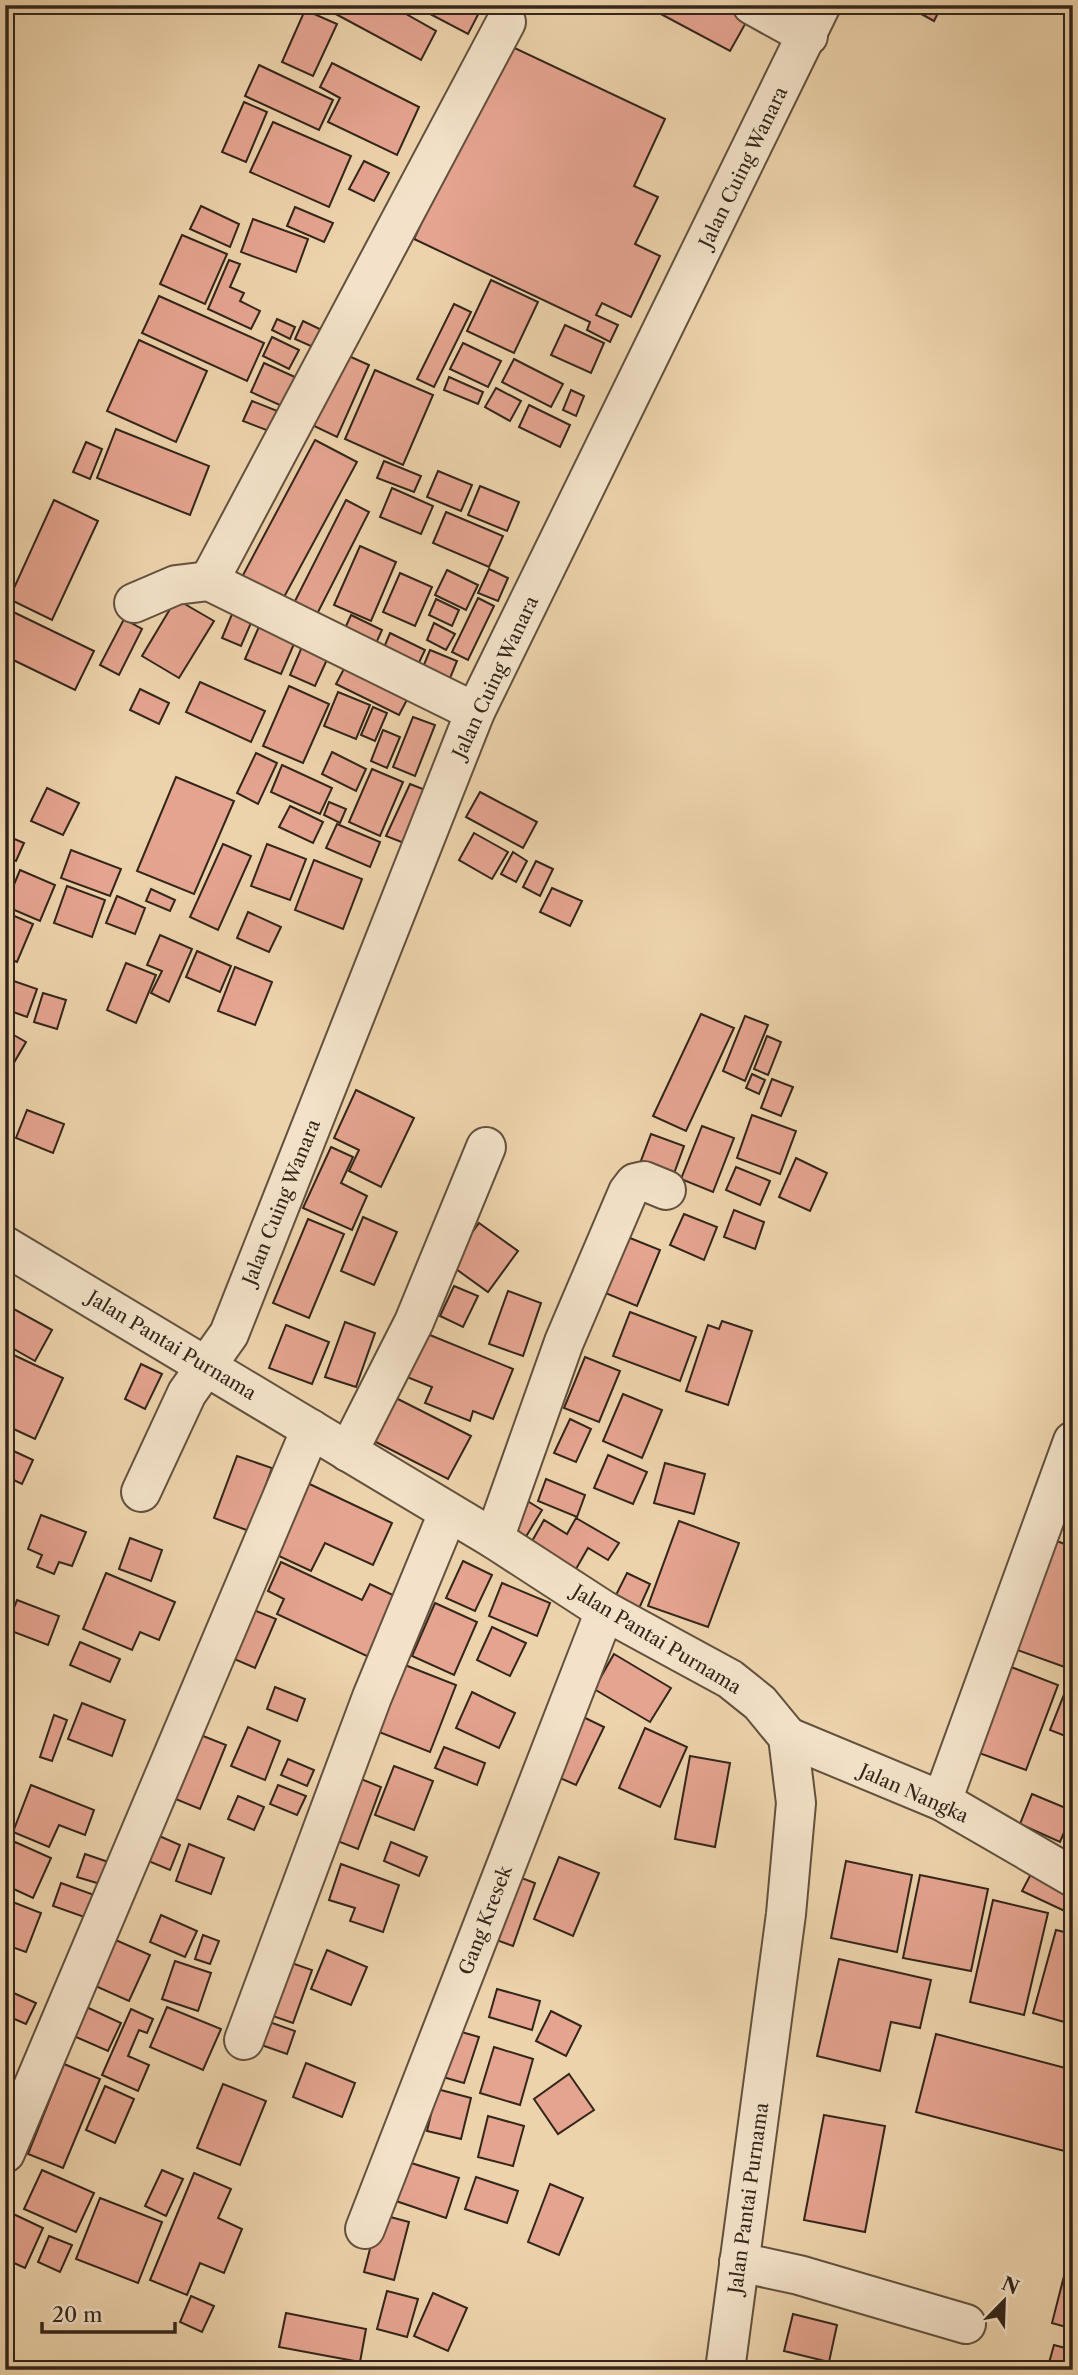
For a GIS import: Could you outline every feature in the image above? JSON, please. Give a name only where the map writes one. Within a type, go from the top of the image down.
[{"type":"street","points":[[752,5],[815,21]]},
{"type":"street","name":"Jalan Cuing Wanara","points":[[141,1492],[187,1393],[229,1334],[475,712],[815,21]]},
{"type":"street","points":[[209,581],[506,22]]},
{"type":"street","points":[[134,603],[176,585],[209,581],[475,712]]},
{"type":"street","points":[[348,1452],[414,1322],[486,1147]]},
{"type":"street","points":[[494,1539],[564,1342],[628,1192],[635,1183],[644,1181],[666,1190]]},
{"type":"street","name":"Jalan Pantai Purnama","points":[[5,1246],[494,1539],[605,1612],[730,1679],[760,1703],[788,1737],[796,1803],[786,1914],[725,2370]]},
{"type":"street","points":[[5,2153],[311,1429]]},
{"type":"street","points":[[942,1801],[1073,1441]]},
{"type":"street","points":[[244,2040],[372,1697],[449,1513]]},
{"type":"street","name":"Gang Kresek","points":[[365,2229],[605,1612]]},
{"type":"street","name":"Jalan Nangka","points":[[788,1737],[942,1801],[1073,1877]]},
{"type":"street","points":[[739,2262],[799,2276],[966,2324]]},
{"type":"building","points":[[336,5],[390,5],[436,31],[421,60],[332,12]]},
{"type":"building","points":[[413,5],[483,5],[468,34]]},
{"type":"building","points":[[644,5],[743,5],[753,10],[730,51]]},
{"type":"building","points":[[905,5],[942,5],[934,21]]},
{"type":"building","points":[[305,10],[337,24],[313,76],[282,62]]},
{"type":"building","points":[[506,44],[665,119],[634,186],[658,197],[635,244],[660,256],[631,317],[602,303],[596,315],[618,325],[610,342],[587,330],[590,322],[414,239]]},
{"type":"building","points":[[332,63],[419,107],[397,155],[328,122],[340,98],[320,87]]},
{"type":"building","points":[[259,65],[333,100],[319,130],[245,96]]},
{"type":"building","points":[[244,102],[267,112],[246,162],[222,152]]},
{"type":"building","points":[[273,122],[351,156],[329,207],[250,172]]},
{"type":"building","points":[[364,161],[389,173],[374,201],[349,189]]},
{"type":"building","points":[[201,206],[239,224],[230,247],[190,229]]},
{"type":"building","points":[[295,207],[333,223],[324,242],[287,226]]},
{"type":"building","points":[[253,219],[308,239],[296,272],[241,252]]},
{"type":"building","points":[[182,235],[227,254],[205,304],[160,284]]},
{"type":"building","points":[[229,260],[240,264],[230,287],[244,293],[240,301],[260,311],[251,329],[208,309]]},
{"type":"building","points":[[491,280],[538,302],[514,353],[467,331]]},
{"type":"building","points":[[159,296],[264,343],[247,381],[142,333]]},
{"type":"building","points":[[454,304],[471,312],[434,387],[417,379]]},
{"type":"building","points":[[277,319],[295,327],[290,339],[272,330]]},
{"type":"building","points":[[303,321],[330,334],[322,351],[295,339]]},
{"type":"building","points":[[565,325],[604,343],[591,373],[551,355]]},
{"type":"building","points":[[272,337],[299,350],[289,369],[263,356]]},
{"type":"building","points":[[139,340],[207,371],[176,442],[107,411]]},
{"type":"building","points":[[463,343],[501,361],[488,387],[450,369]]},
{"type":"building","points":[[342,353],[369,365],[337,437],[310,424]]},
{"type":"building","points":[[514,359],[563,384],[551,407],[502,382]]},
{"type":"building","points":[[264,363],[306,382],[293,411],[251,392]]},
{"type":"building","points":[[375,370],[433,395],[403,465],[345,439]]},
{"type":"building","points":[[449,377],[483,392],[478,404],[444,390]]},
{"type":"building","points":[[496,388],[521,401],[510,421],[485,407]]},
{"type":"building","points":[[571,390],[584,396],[576,416],[563,410]]},
{"type":"building","points":[[252,401],[285,414],[277,434],[243,421]]},
{"type":"building","points":[[529,405],[570,425],[560,447],[519,427]]},
{"type":"building","points":[[116,429],[209,466],[190,515],[97,478]]},
{"type":"building","points":[[315,440],[357,462],[283,599],[242,577]]},
{"type":"building","points":[[86,442],[102,449],[90,479],[73,472]]},
{"type":"building","points":[[384,461],[421,476],[414,492],[377,478]]},
{"type":"building","points":[[438,471],[472,485],[461,511],[427,497]]},
{"type":"building","points":[[480,486],[519,502],[507,531],[468,515]]},
{"type":"building","points":[[392,488],[433,506],[421,534],[380,517]]},
{"type":"building","points":[[54,500],[98,521],[52,620],[9,599]]},
{"type":"building","points":[[346,500],[369,512],[315,618],[292,607]]},
{"type":"building","points":[[446,512],[503,536],[489,567],[433,543]]},
{"type":"building","points":[[360,546],[396,562],[371,621],[334,605]]},
{"type":"building","points":[[489,569],[508,578],[498,601],[478,593]]},
{"type":"building","points":[[447,570],[478,585],[466,610],[435,595]]},
{"type":"building","points":[[400,573],[432,587],[415,626],[383,612]]},
{"type":"building","points":[[478,598],[494,606],[468,660],[452,652]]},
{"type":"building","points":[[176,599],[214,621],[179,678],[142,656]]},
{"type":"building","points":[[436,599],[459,610],[452,626],[429,615]]},
{"type":"building","points":[[235,607],[254,616],[241,646],[222,638]]},
{"type":"building","points":[[5,608],[94,651],[75,690],[5,656]]},
{"type":"building","points":[[351,615],[382,630],[373,650],[342,635]]},
{"type":"building","points":[[124,619],[142,629],[119,675],[100,665]]},
{"type":"building","points":[[261,622],[297,637],[281,674],[245,659]]},
{"type":"building","points":[[434,623],[455,634],[446,650],[427,640]]},
{"type":"building","points":[[390,633],[425,650],[414,673],[380,657]]},
{"type":"building","points":[[304,642],[330,653],[315,686],[290,675]]},
{"type":"building","points":[[430,650],[457,661],[446,688],[419,677]]},
{"type":"building","points":[[346,665],[409,696],[399,715],[336,684]]},
{"type":"building","points":[[200,682],[265,711],[251,742],[186,712]]},
{"type":"building","points":[[289,686],[329,704],[303,763],[263,746]]},
{"type":"building","points":[[140,689],[169,703],[159,724],[130,710]]},
{"type":"building","points":[[338,692],[370,705],[356,739],[324,726]]},
{"type":"building","points":[[373,707],[387,713],[375,741],[361,735]]},
{"type":"building","points":[[413,717],[435,725],[415,776],[393,767]]},
{"type":"building","points":[[383,730],[400,737],[387,768],[371,761]]},
{"type":"building","points":[[332,752],[366,769],[356,791],[322,774]]},
{"type":"building","points":[[256,753],[277,763],[258,804],[237,793]]},
{"type":"building","points":[[282,765],[332,788],[320,814],[271,792]]},
{"type":"building","points":[[372,769],[403,782],[380,836],[349,822]]},
{"type":"building","points":[[176,777],[234,801],[194,894],[137,871]]},
{"type":"building","points":[[410,784],[428,791],[404,843],[386,836]]},
{"type":"building","points":[[47,788],[79,803],[63,835],[31,821]]},
{"type":"building","points":[[480,792],[537,822],[523,848],[466,817]]},
{"type":"building","points":[[329,802],[346,809],[340,823],[324,815]]},
{"type":"building","points":[[290,806],[323,822],[313,843],[279,827]]},
{"type":"building","points":[[337,824],[380,842],[370,867],[326,848]]},
{"type":"building","points":[[474,833],[508,852],[492,879],[459,860]]},
{"type":"building","points":[[5,835],[24,843],[16,861],[5,856]]},
{"type":"building","points":[[223,844],[251,856],[218,930],[190,917]]},
{"type":"building","points":[[267,844],[306,859],[290,900],[251,886]]},
{"type":"building","points":[[71,850],[121,869],[110,896],[61,878]]},
{"type":"building","points":[[513,852],[527,861],[516,882],[501,874]]},
{"type":"building","points":[[314,860],[362,879],[343,929],[295,910]]},
{"type":"building","points":[[536,861],[553,869],[540,896],[523,887]]},
{"type":"building","points":[[20,870],[55,885],[40,921],[5,906]]},
{"type":"building","points":[[67,886],[105,900],[92,937],[54,923]]},
{"type":"building","points":[[552,888],[582,901],[570,926],[540,912]]},
{"type":"building","points":[[151,889],[175,900],[170,911],[146,901]]},
{"type":"building","points":[[117,896],[145,908],[135,934],[106,923]]},
{"type":"building","points":[[5,912],[33,924],[17,962],[5,957]]},
{"type":"building","points":[[248,912],[281,927],[269,952],[237,938]]},
{"type":"building","points":[[160,935],[192,949],[169,1002],[151,993],[162,971],[147,965]]},
{"type":"building","points":[[197,951],[231,966],[220,992],[186,977]]},
{"type":"building","points":[[126,963],[156,975],[136,1023],[107,1010]]},
{"type":"building","points":[[235,967],[272,982],[255,1025],[218,1011]]},
{"type":"building","points":[[5,978],[37,989],[27,1017],[5,1009]]},
{"type":"building","points":[[43,993],[66,1000],[57,1029],[34,1022]]},
{"type":"building","points":[[701,1014],[734,1028],[686,1131],[653,1116]]},
{"type":"building","points":[[745,1016],[768,1025],[745,1081],[723,1071]]},
{"type":"building","points":[[5,1030],[26,1042],[5,1078]]},
{"type":"building","points":[[767,1036],[781,1042],[768,1075],[754,1069]]},
{"type":"building","points":[[752,1074],[765,1080],[759,1094],[746,1088]]},
{"type":"building","points":[[772,1079],[793,1087],[781,1116],[761,1108]]},
{"type":"building","points":[[356,1090],[414,1118],[381,1187],[349,1171],[359,1150],[334,1138]]},
{"type":"building","points":[[27,1110],[64,1124],[53,1153],[16,1138]]},
{"type":"building","points":[[752,1115],[796,1131],[780,1174],[737,1158]]},
{"type":"building","points":[[702,1126],[734,1138],[713,1192],[681,1179]]},
{"type":"building","points":[[651,1134],[684,1146],[672,1179],[639,1166]]},
{"type":"building","points":[[331,1147],[353,1157],[341,1183],[367,1196],[352,1230],[303,1208]]},
{"type":"building","points":[[796,1158],[827,1173],[810,1211],[779,1197]]},
{"type":"building","points":[[736,1167],[770,1181],[760,1205],[726,1190]]},
{"type":"building","points":[[734,1210],[764,1222],[755,1249],[724,1237]]},
{"type":"building","points":[[684,1214],[717,1227],[704,1260],[670,1245]]},
{"type":"building","points":[[363,1217],[397,1232],[374,1285],[341,1271]]},
{"type":"building","points":[[308,1219],[344,1234],[309,1318],[273,1303]]},
{"type":"building","points":[[479,1223],[518,1251],[488,1292],[449,1264]]},
{"type":"building","points":[[620,1234],[660,1250],[637,1306],[598,1290]]},
{"type":"building","points":[[454,1286],[478,1296],[463,1327],[440,1316]]},
{"type":"building","points":[[508,1291],[541,1303],[523,1356],[489,1344]]},
{"type":"building","points":[[5,1304],[52,1330],[35,1361],[5,1344]]},
{"type":"building","points":[[630,1312],[696,1337],[680,1381],[613,1356]]},
{"type":"building","points":[[722,1321],[752,1331],[728,1405],[686,1391],[708,1325],[719,1329]]},
{"type":"building","points":[[345,1322],[375,1333],[356,1387],[325,1377]]},
{"type":"building","points":[[286,1325],[329,1342],[312,1384],[269,1368]]},
{"type":"building","points":[[425,1333],[513,1369],[493,1419],[473,1411],[470,1421],[425,1403],[432,1387],[407,1377]]},
{"type":"building","points":[[5,1351],[63,1378],[35,1439],[5,1425]]},
{"type":"building","points":[[585,1357],[620,1371],[599,1422],[564,1408]]},
{"type":"building","points":[[141,1364],[162,1374],[145,1409],[125,1399]]},
{"type":"building","points":[[623,1394],[662,1410],[642,1458],[603,1441]]},
{"type":"building","points":[[392,1396],[471,1436],[448,1479],[370,1439]]},
{"type":"building","points":[[570,1419],[591,1429],[576,1462],[554,1453]]},
{"type":"building","points":[[5,1447],[33,1460],[22,1484],[5,1476]]},
{"type":"building","points":[[608,1455],[647,1472],[633,1504],[594,1488]]},
{"type":"building","points":[[237,1456],[272,1468],[249,1531],[214,1518]]},
{"type":"building","points":[[665,1463],[705,1474],[694,1514],[654,1503]]},
{"type":"building","points":[[1073,1468],[1073,1532],[1050,1523]]},
{"type":"building","points":[[299,1479],[392,1523],[373,1565],[325,1543],[311,1571],[266,1550]]},
{"type":"building","points":[[546,1479],[585,1495],[577,1517],[538,1501]]},
{"type":"building","points":[[521,1497],[542,1510],[524,1540],[503,1528]]},
{"type":"building","points":[[41,1515],[86,1532],[72,1566],[59,1562],[54,1574],[37,1567],[42,1555],[28,1549]]},
{"type":"building","points":[[576,1518],[619,1543],[608,1560],[588,1548],[576,1569],[531,1543],[544,1520],[567,1534]]},
{"type":"building","points":[[679,1521],[739,1543],[708,1627],[648,1606]]},
{"type":"building","points":[[130,1538],[162,1550],[151,1581],[119,1569]]},
{"type":"building","points":[[1051,1539],[1073,1547],[1073,1670],[1012,1648]]},
{"type":"building","points":[[463,1561],[492,1575],[475,1611],[446,1598]]},
{"type":"building","points":[[281,1562],[362,1600],[370,1584],[399,1598],[371,1658],[277,1614],[284,1599],[268,1591]]},
{"type":"building","points":[[106,1573],[175,1602],[159,1640],[140,1632],[132,1650],[83,1629]]},
{"type":"building","points":[[627,1573],[650,1584],[637,1613],[613,1601]]},
{"type":"building","points":[[502,1583],[550,1603],[537,1636],[489,1616]]},
{"type":"building","points":[[17,1600],[59,1616],[48,1645],[6,1629]]},
{"type":"building","points":[[435,1603],[477,1622],[454,1675],[412,1656]]},
{"type":"building","points":[[246,1607],[276,1619],[255,1668],[225,1655]]},
{"type":"building","points":[[492,1627],[526,1643],[510,1676],[477,1660]]},
{"type":"building","points":[[80,1642],[120,1659],[110,1682],[70,1665]]},
{"type":"building","points":[[614,1654],[671,1688],[650,1722],[594,1689]]},
{"type":"building","points":[[405,1665],[456,1685],[430,1752],[379,1732]]},
{"type":"building","points":[[1011,1667],[1058,1685],[1026,1770],[979,1753]]},
{"type":"building","points":[[1069,1682],[1073,1684],[1073,1739],[1050,1730]]},
{"type":"building","points":[[275,1687],[305,1699],[297,1721],[267,1709]]},
{"type":"building","points":[[472,1692],[515,1713],[499,1748],[456,1728]]},
{"type":"building","points":[[82,1703],[125,1720],[112,1756],[68,1739]]},
{"type":"building","points":[[54,1715],[67,1720],[52,1761],[40,1757]]},
{"type":"building","points":[[579,1715],[604,1727],[576,1785],[551,1774]]},
{"type":"building","points":[[248,1727],[280,1741],[265,1780],[231,1766]]},
{"type":"building","points":[[645,1728],[687,1747],[660,1807],[619,1788]]},
{"type":"building","points":[[198,1734],[226,1745],[200,1809],[173,1798]]},
{"type":"building","points":[[444,1747],[485,1763],[477,1785],[435,1768]]},
{"type":"building","points":[[690,1756],[730,1763],[715,1847],[675,1839]]},
{"type":"building","points":[[288,1759],[314,1770],[307,1786],[281,1775]]},
{"type":"building","points":[[394,1766],[433,1781],[414,1830],[375,1815]]},
{"type":"building","points":[[351,1775],[381,1787],[358,1849],[327,1837]]},
{"type":"building","points":[[31,1785],[94,1810],[85,1835],[59,1825],[49,1847],[13,1832]]},
{"type":"building","points":[[278,1785],[306,1796],[297,1815],[270,1804]]},
{"type":"building","points":[[1032,1794],[1073,1811],[1060,1842],[1020,1824]]},
{"type":"building","points":[[238,1796],[264,1807],[254,1830],[228,1819]]},
{"type":"building","points":[[157,1835],[180,1845],[170,1870],[146,1860]]},
{"type":"building","points":[[15,1842],[51,1858],[33,1898],[5,1885],[5,1863]]},
{"type":"building","points":[[391,1842],[427,1857],[419,1876],[384,1861]]},
{"type":"building","points":[[189,1844],[224,1858],[211,1894],[176,1881]]},
{"type":"building","points":[[85,1854],[114,1864],[107,1886],[77,1877]]},
{"type":"building","points":[[559,1857],[599,1873],[573,1936],[534,1919]]},
{"type":"building","points":[[846,1861],[912,1875],[897,1952],[831,1938]]},
{"type":"building","points":[[341,1864],[399,1885],[383,1932],[350,1921],[355,1908],[329,1900]]},
{"type":"building","points":[[1033,1870],[1073,1889],[1071,1914],[1022,1891]]},
{"type":"building","points":[[511,1874],[535,1883],[513,1946],[488,1937]]},
{"type":"building","points":[[920,1875],[988,1889],[971,1971],[903,1958]]},
{"type":"building","points":[[61,1883],[97,1896],[90,1919],[53,1906]]},
{"type":"building","points":[[5,1899],[41,1913],[26,1952],[6,1945],[11,1932],[5,1930]]},
{"type":"building","points":[[993,1900],[1048,1913],[1024,2015],[970,2002]]},
{"type":"building","points":[[161,1915],[197,1931],[185,1957],[150,1942]]},
{"type":"building","points":[[1056,1930],[1073,1934],[1071,2024],[1033,2013]]},
{"type":"building","points":[[203,1935],[219,1941],[210,1964],[195,1959]]},
{"type":"building","points":[[111,1938],[150,1955],[129,2001],[91,1984]]},
{"type":"building","points":[[327,1950],[367,1967],[351,2005],[311,1989]]},
{"type":"building","points":[[280,1959],[312,1970],[293,2023],[261,2012]]},
{"type":"building","points":[[839,1959],[931,1980],[920,2028],[891,2022],[880,2071],[817,2056]]},
{"type":"building","points":[[175,1961],[211,1973],[198,2011],[162,1999]]},
{"type":"building","points":[[497,1989],[540,2001],[532,2030],[489,2017]]},
{"type":"building","points":[[7,1990],[36,2003],[26,2024],[5,2015]]},
{"type":"building","points":[[82,2005],[121,2023],[108,2051],[69,2034]]},
{"type":"building","points":[[167,2007],[221,2029],[203,2070],[150,2047]]},
{"type":"building","points":[[131,2009],[153,2019],[147,2033],[139,2030],[128,2056],[149,2065],[138,2091],[102,2075]]},
{"type":"building","points":[[551,2011],[581,2026],[566,2056],[536,2041]]},
{"type":"building","points":[[261,2019],[295,2031],[287,2054],[253,2042]]},
{"type":"building","points":[[451,2029],[479,2037],[464,2083],[436,2075]]},
{"type":"building","points":[[936,2034],[1073,2070],[1072,2153],[916,2112]]},
{"type":"building","points":[[494,2047],[533,2059],[520,2105],[480,2093]]},
{"type":"building","points":[[5,2051],[14,2054],[5,2082]]},
{"type":"building","points":[[306,2063],[355,2083],[342,2117],[293,2097]]},
{"type":"building","points":[[64,2064],[100,2079],[63,2168],[28,2154]]},
{"type":"building","points":[[569,2074],[594,2110],[558,2134],[534,2099]]},
{"type":"building","points":[[223,2084],[266,2101],[240,2165],[197,2148]]},
{"type":"building","points":[[105,2086],[134,2099],[115,2143],[86,2130]]},
{"type":"building","points":[[437,2089],[471,2098],[461,2139],[427,2131]]},
{"type":"building","points":[[824,2115],[885,2126],[865,2232],[804,2220]]},
{"type":"building","points":[[488,2116],[524,2126],[513,2166],[478,2157]]},
{"type":"building","points":[[408,2162],[459,2178],[446,2218],[396,2201]]},
{"type":"building","points":[[42,2170],[94,2193],[76,2232],[24,2209]]},
{"type":"building","points":[[162,2170],[183,2179],[166,2216],[145,2206]]},
{"type":"building","points":[[194,2173],[231,2189],[218,2218],[242,2229],[224,2273],[200,2263],[187,2295],[150,2280]]},
{"type":"building","points":[[476,2177],[518,2191],[507,2223],[465,2209]]},
{"type":"building","points":[[550,2184],[583,2198],[559,2255],[528,2242]]},
{"type":"building","points":[[100,2198],[162,2222],[138,2283],[76,2259]]},
{"type":"building","points":[[7,2211],[43,2228],[25,2268],[5,2259]]},
{"type":"building","points":[[379,2214],[409,2222],[394,2280],[364,2272]]},
{"type":"building","points":[[49,2236],[72,2245],[60,2272],[38,2262]]},
{"type":"building","points":[[1073,2241],[1073,2329],[1052,2323]]},
{"type":"building","points":[[387,2291],[418,2299],[407,2337],[377,2329]]},
{"type":"building","points":[[433,2293],[467,2308],[448,2351],[414,2336]]},
{"type":"building","points":[[191,2296],[214,2306],[202,2332],[180,2322]]},
{"type":"building","points":[[286,2313],[366,2329],[360,2362],[279,2347]]},
{"type":"building","points":[[793,2314],[837,2325],[829,2362],[784,2351]]},
{"type":"building","points":[[1054,2345],[1073,2350],[1073,2370],[1047,2370]]}]
